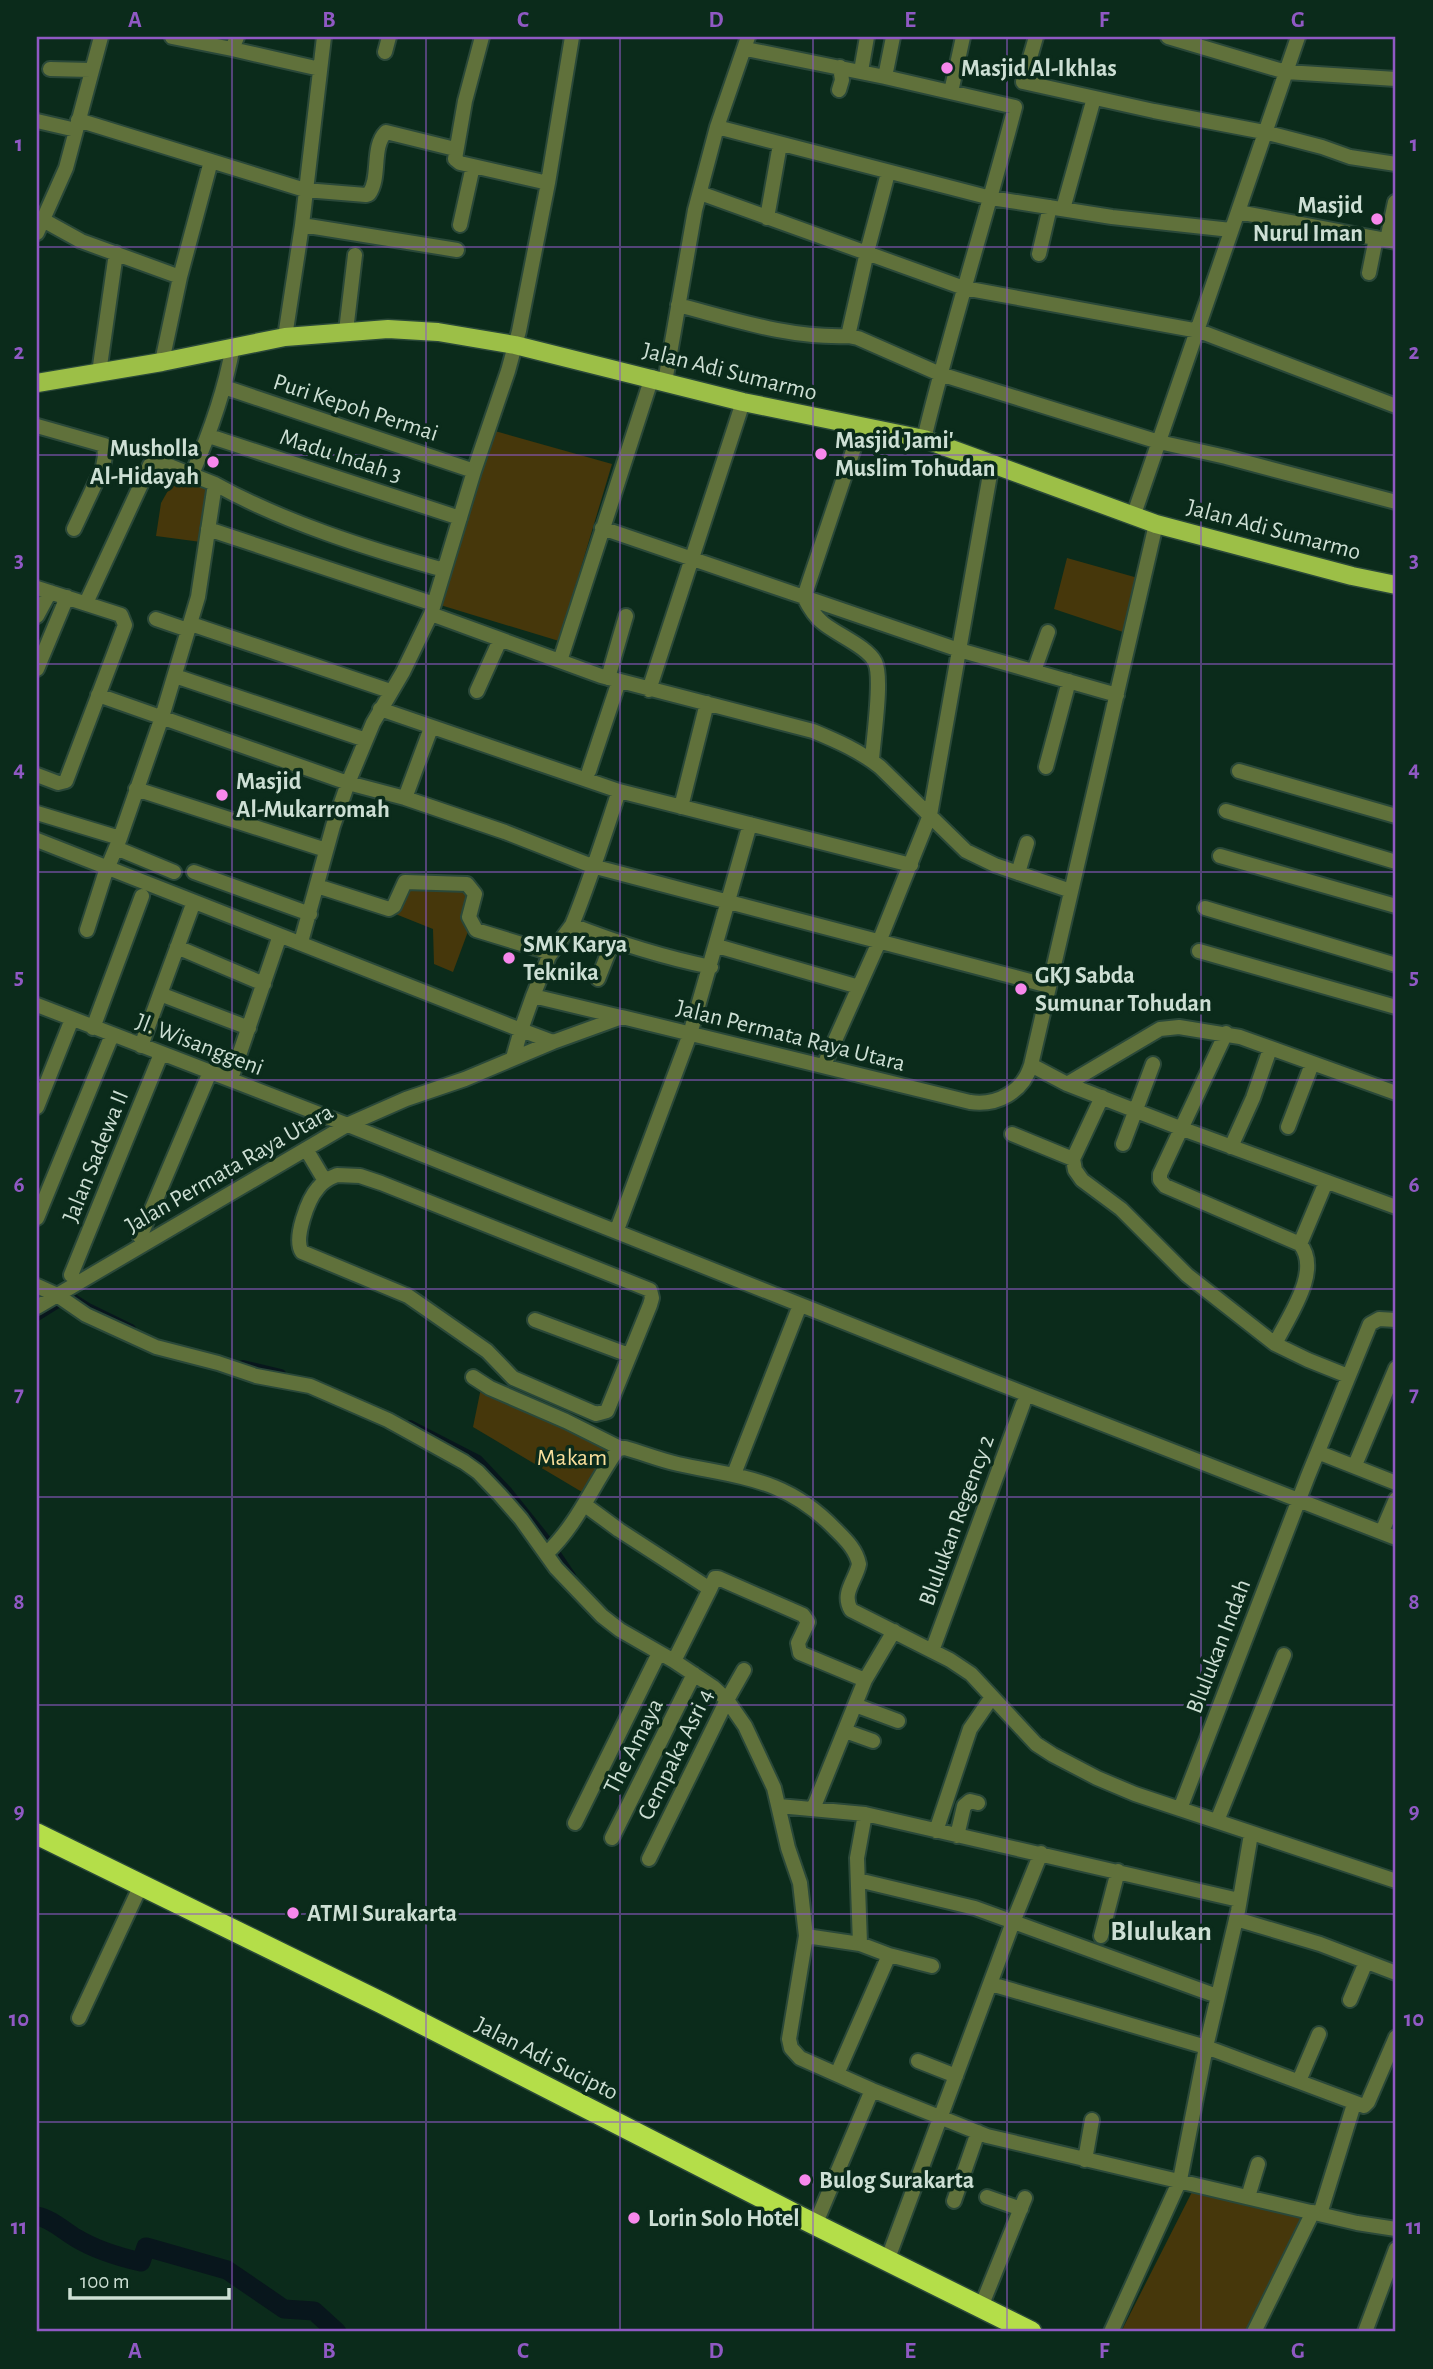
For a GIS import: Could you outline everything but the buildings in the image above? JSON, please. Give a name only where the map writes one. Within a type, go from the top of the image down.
[{"type":"highway","name":"Jalan Adi Sucipto","points":[[37,1834],[382,2003],[815,2225],[1031,2332]]},
{"type":"main road","name":"Jalan Adi Sumarmo","points":[[37,383],[162,362],[285,337],[388,329],[438,332],[515,345],[743,401],[923,439],[1133,517],[1352,576],[1396,584]]},
{"type":"street","points":[[101,37],[61,183],[40,221],[81,241],[180,277]]},
{"type":"street","points":[[172,37],[234,43],[320,69]]},
{"type":"street","points":[[285,337],[302,225],[324,37]]},
{"type":"street","points":[[385,52],[389,37]]},
{"type":"street","points":[[482,37],[455,149],[457,162],[548,183]]},
{"type":"street","points":[[301,942],[326,850],[348,783],[380,709],[409,660],[432,609],[515,345],[548,183],[572,37]]},
{"type":"street","points":[[861,71],[867,37]]},
{"type":"street","points":[[885,77],[892,37]]},
{"type":"street","points":[[951,92],[963,37]]},
{"type":"street","points":[[923,439],[1035,37]]},
{"type":"street","points":[[1168,37],[1196,40],[1286,72],[1396,79]]},
{"type":"street","points":[[1133,517],[1298,37]]},
{"type":"street","points":[[560,662],[603,528],[659,380],[717,127],[747,43],[1015,107]]},
{"type":"street","points":[[839,90],[842,80],[840,67]]},
{"type":"street","points":[[50,69],[91,70]]},
{"type":"street","points":[[1023,82],[1264,132],[1350,157],[1396,164]]},
{"type":"street","points":[[1038,254],[1094,98]]},
{"type":"street","points":[[37,121],[77,125],[211,161],[305,190],[369,194],[374,186],[380,140],[386,132],[455,149]]},
{"type":"street","points":[[717,127],[991,198],[1231,230]]},
{"type":"street","points":[[767,218],[780,144]]},
{"type":"street","points":[[162,362],[180,277],[211,161]]},
{"type":"street","points":[[460,225],[473,166]]},
{"type":"street","points":[[848,336],[888,173]]},
{"type":"street","points":[[700,193],[964,288],[1199,331],[1396,406]]},
{"type":"street","points":[[1369,274],[1386,240],[1395,202]]},
{"type":"street","points":[[1238,212],[1386,240]]},
{"type":"street","points":[[302,225],[457,250]]},
{"type":"street","points":[[99,373],[116,253]]},
{"type":"street","points":[[346,331],[355,255]]},
{"type":"street","points":[[678,305],[790,333],[858,338],[940,374],[1159,442],[1396,502]]},
{"type":"street","points":[[192,474],[209,436],[233,346]]},
{"type":"street","name":"Puri Kepoh Permai","points":[[224,387],[474,471]]},
{"type":"street","points":[[649,690],[743,401]]},
{"type":"street","points":[[861,427],[804,597],[811,610],[824,624],[872,657],[877,666],[878,695],[872,760]]},
{"type":"street","points":[[39,431],[101,444],[104,448],[103,467],[74,529]]},
{"type":"street","name":"Madu Indah 3","points":[[209,436],[460,518]]},
{"type":"street","points":[[86,603],[150,465],[157,461],[215,484],[254,505],[444,570]]},
{"type":"street","points":[[824,1065],[879,942],[930,815],[992,463]]},
{"type":"street","points":[[87,930],[162,717],[190,627],[198,597],[215,484]]},
{"type":"street","name":"Jalan Permata Raya Utara","points":[[37,1307],[62,1298],[307,1152],[406,1099],[465,1079],[622,1017],[951,1098],[987,1104],[1017,1089],[1026,1080],[1031,1065],[1156,524]]},
{"type":"street","points":[[603,528],[959,650],[1117,695]]},
{"type":"street","points":[[208,529],[432,609],[500,640],[560,662],[649,690],[813,731],[872,760],[966,851],[977,858],[1071,891]]},
{"type":"street","points":[[37,616],[43,590],[121,615],[125,620],[123,632],[66,781],[58,783],[37,775]]},
{"type":"street","points":[[37,669],[67,597]]},
{"type":"street","points":[[589,771],[626,616]]},
{"type":"street","points":[[156,619],[190,627],[390,691]]},
{"type":"street","points":[[1034,671],[1048,632]]},
{"type":"street","points":[[477,691],[500,640]]},
{"type":"street","points":[[175,676],[366,740]]},
{"type":"street","points":[[1046,767],[1069,681]]},
{"type":"street","points":[[98,695],[348,783],[505,832],[592,866],[1049,986]]},
{"type":"street","points":[[681,807],[707,703]]},
{"type":"street","points":[[380,709],[619,791],[911,865]]},
{"type":"street","points":[[405,799],[431,728]]},
{"type":"street","points":[[1239,771],[1396,816]]},
{"type":"street","points":[[136,789],[326,850]]},
{"type":"street","points":[[513,1058],[520,1030],[551,953],[572,925],[589,884],[592,866],[619,791]]},
{"type":"street","points":[[1226,811],[1396,862]]},
{"type":"street","points":[[37,813],[118,843],[174,872]]},
{"type":"street","points":[[618,1227],[690,1034],[750,824]]},
{"type":"street","points":[[37,840],[553,1042]]},
{"type":"street","points":[[1018,873],[1027,843]]},
{"type":"street","points":[[1220,856],[1396,906]]},
{"type":"street","points":[[194,872],[310,914]]},
{"type":"street","points":[[317,886],[389,909],[394,906],[405,882],[467,884],[475,894],[469,916],[476,930],[551,953]]},
{"type":"street","points":[[93,1028],[142,896]]},
{"type":"street","points":[[141,1046],[192,907]]},
{"type":"street","points":[[1205,908],[1396,965]]},
{"type":"street","points":[[572,925],[613,942],[663,957],[711,967]]},
{"type":"street","points":[[233,1073],[278,941]]},
{"type":"street","points":[[598,979],[613,942]]},
{"type":"street","points":[[717,946],[859,987]]},
{"type":"street","points":[[177,947],[264,984]]},
{"type":"street","points":[[1199,951],[1396,1007]]},
{"type":"street","points":[[160,994],[248,1028]]},
{"type":"street","points":[[533,996],[622,1017]]},
{"type":"street","name":"Jl. Wisanggeni","points":[[38,1010],[72,1019],[354,1127],[1396,1538]]},
{"type":"street","points":[[37,1107],[72,1019]]},
{"type":"street","points":[[1064,1082],[1160,1029],[1179,1027],[1226,1033],[1396,1093]]},
{"type":"street","points":[[1226,1033],[1160,1174],[1163,1185],[1300,1244],[1308,1258],[1308,1274],[1275,1344]]},
{"type":"street","points":[[37,1218],[112,1035]]},
{"type":"street","points":[[1231,1147],[1253,1098],[1270,1049]]},
{"type":"street","name":"Jalan Sadewa II","points":[[71,1275],[161,1054]]},
{"type":"street","points":[[1124,1143],[1153,1064]]},
{"type":"street","points":[[1288,1126],[1312,1064]]},
{"type":"street","points":[[1031,1065],[1064,1082],[1180,1128],[1396,1207]]},
{"type":"street","points":[[140,1237],[210,1072]]},
{"type":"street","points":[[1102,1097],[1073,1159],[1078,1175],[1088,1186],[1121,1209],[1188,1275],[1275,1344],[1297,1356],[1348,1376]]},
{"type":"street","points":[[1012,1134],[1073,1159]]},
{"type":"street","points":[[307,1152],[325,1181]]},
{"type":"street","points":[[337,1175],[360,1176],[648,1288],[652,1293],[652,1301],[608,1409],[601,1414],[513,1378],[487,1351],[408,1296],[301,1250],[298,1244],[300,1230],[314,1193],[325,1181],[337,1175]]},
{"type":"street","points":[[1300,1244],[1326,1182]]},
{"type":"street","points":[[37,1286],[62,1298],[86,1315],[156,1347],[256,1376],[310,1386],[388,1420],[447,1452],[478,1472],[551,1549],[569,1584],[603,1616],[620,1630],[659,1653],[676,1658],[727,1700],[745,1726],[774,1788],[788,1848],[800,1883],[806,1936],[793,2005],[790,2044],[800,2058],[978,2132],[1085,2160],[1357,2223],[1396,2229]]},
{"type":"street","points":[[734,1474],[800,1305]]},
{"type":"street","name":"Blulukan Indah","points":[[1180,1809],[1370,1324],[1379,1319],[1396,1320]]},
{"type":"street","points":[[535,1320],[629,1355]]},
{"type":"street","points":[[1355,1465],[1396,1368]]},
{"type":"street","points":[[472,1377],[489,1388],[621,1448],[679,1464],[734,1474],[790,1493],[821,1514],[854,1550],[859,1561],[858,1569],[848,1594],[849,1606],[855,1612],[971,1674],[1036,1744],[1053,1755],[1097,1778],[1180,1809],[1396,1881]]},
{"type":"street","name":"Blulukan Regency 2","points":[[932,1651],[1023,1404]]},
{"type":"street","points":[[551,1549],[585,1505],[616,1451],[621,1448]]},
{"type":"street","points":[[1325,1455],[1396,1483]]},
{"type":"street","points":[[1384,1527],[1396,1499]]},
{"type":"street","points":[[585,1505],[710,1589]]},
{"type":"street","points":[[676,1658],[715,1578],[718,1577],[803,1615],[808,1622],[798,1643],[800,1653],[865,1681]]},
{"type":"street","points":[[813,1809],[865,1681],[894,1631]]},
{"type":"street","points":[[575,1824],[659,1653]]},
{"type":"street","points":[[1217,1821],[1284,1655]]},
{"type":"street","name":"Cempaka Asri 4","points":[[649,1859],[744,1670]]},
{"type":"street","name":"The Amaya","points":[[612,1838],[694,1674]]},
{"type":"street","points":[[936,1831],[970,1729],[992,1697]]},
{"type":"street","points":[[855,1705],[898,1721]]},
{"type":"street","points":[[845,1731],[873,1741]]},
{"type":"street","points":[[957,1836],[964,1806],[970,1801],[978,1803]]},
{"type":"street","points":[[779,1805],[865,1814],[1239,1900]]},
{"type":"street","points":[[860,1944],[857,1858],[865,1814]]},
{"type":"street","points":[[1111,2332],[1180,2180],[1206,2047],[1236,1919],[1251,1834]]},
{"type":"street","points":[[887,2261],[1041,1853]]},
{"type":"street","points":[[1101,1936],[1118,1871]]},
{"type":"street","points":[[858,1880],[975,1908],[1217,1996]]},
{"type":"street","points":[[79,2018],[141,1885]]},
{"type":"street","points":[[1236,1919],[1320,1944],[1396,1973]]},
{"type":"street","points":[[806,1936],[860,1944],[932,1966]]},
{"type":"street","points":[[837,2074],[889,1955]]},
{"type":"street","points":[[1350,2000],[1366,1962]]},
{"type":"street","points":[[991,1984],[1206,2047],[1364,2106],[1396,2037]]},
{"type":"street","points":[[1299,2081],[1320,2034]]},
{"type":"street","points":[[918,2061],[956,2076]]},
{"type":"street","points":[[815,2225],[872,2090]]},
{"type":"street","points":[[1254,2332],[1317,2213],[1354,2104]]},
{"type":"street","points":[[1085,2160],[1092,2120]]},
{"type":"street","points":[[954,2201],[978,2132]]},
{"type":"street","points":[[1248,2197],[1258,2164]]},
{"type":"street","points":[[981,2306],[1023,2204],[987,2197]]},
{"type":"street","points":[[1365,2332],[1396,2249]]},
{"type":"green space","points":[[495,431],[612,464],[559,641],[437,604]]},
{"type":"green space","points":[[178,473],[211,484],[201,542],[156,536],[161,503]]},
{"type":"green space","points":[[1067,558],[1138,578],[1126,633],[1054,609]]},
{"type":"green space","points":[[404,885],[471,889],[470,926],[453,972],[434,964],[433,929],[393,913]]},
{"type":"green space","name":"Makam","points":[[481,1388],[613,1448],[587,1495],[473,1427]]},
{"type":"green space","points":[[1193,2190],[1303,2219],[1247,2332],[1121,2332]]},
{"type":"waterway","points":[[37,1316],[69,1296],[131,1329]]},
{"type":"waterway","points":[[243,1365],[281,1374]]},
{"type":"waterway","points":[[410,1425],[478,1460],[508,1492],[571,1576]]},
{"type":"waterway","points":[[37,2216],[53,2222],[92,2246],[124,2258],[141,2262],[146,2247],[227,2270],[284,2309],[314,2311],[337,2332]]},
{"type":"place","name":"Masjid Al-Ikhlas","points":[[947,68]]},
{"type":"place","name":"Masjid Nurul Iman","points":[[1377,219]]},
{"type":"place","name":"Masjid Jami' Muslim Tohudan","points":[[821,454]]},
{"type":"place","name":"Musholla Al-Hidayah","points":[[213,462]]},
{"type":"place","name":"Masjid Al-Mukarromah","points":[[222,795]]},
{"type":"place","name":"SMK Karya Teknika","points":[[509,958]]},
{"type":"place","name":"GKJ Sabda Sumunar Tohudan","points":[[1021,989]]},
{"type":"place","name":"ATMI Surakarta","points":[[293,1913]]},
{"type":"place","name":"Bulog Surakarta","points":[[805,2180]]},
{"type":"place","name":"Lorin Solo Hotel","points":[[634,2218]]},
{"type":"district","name":"Blulukan","points":[[1161,1930]]}]
